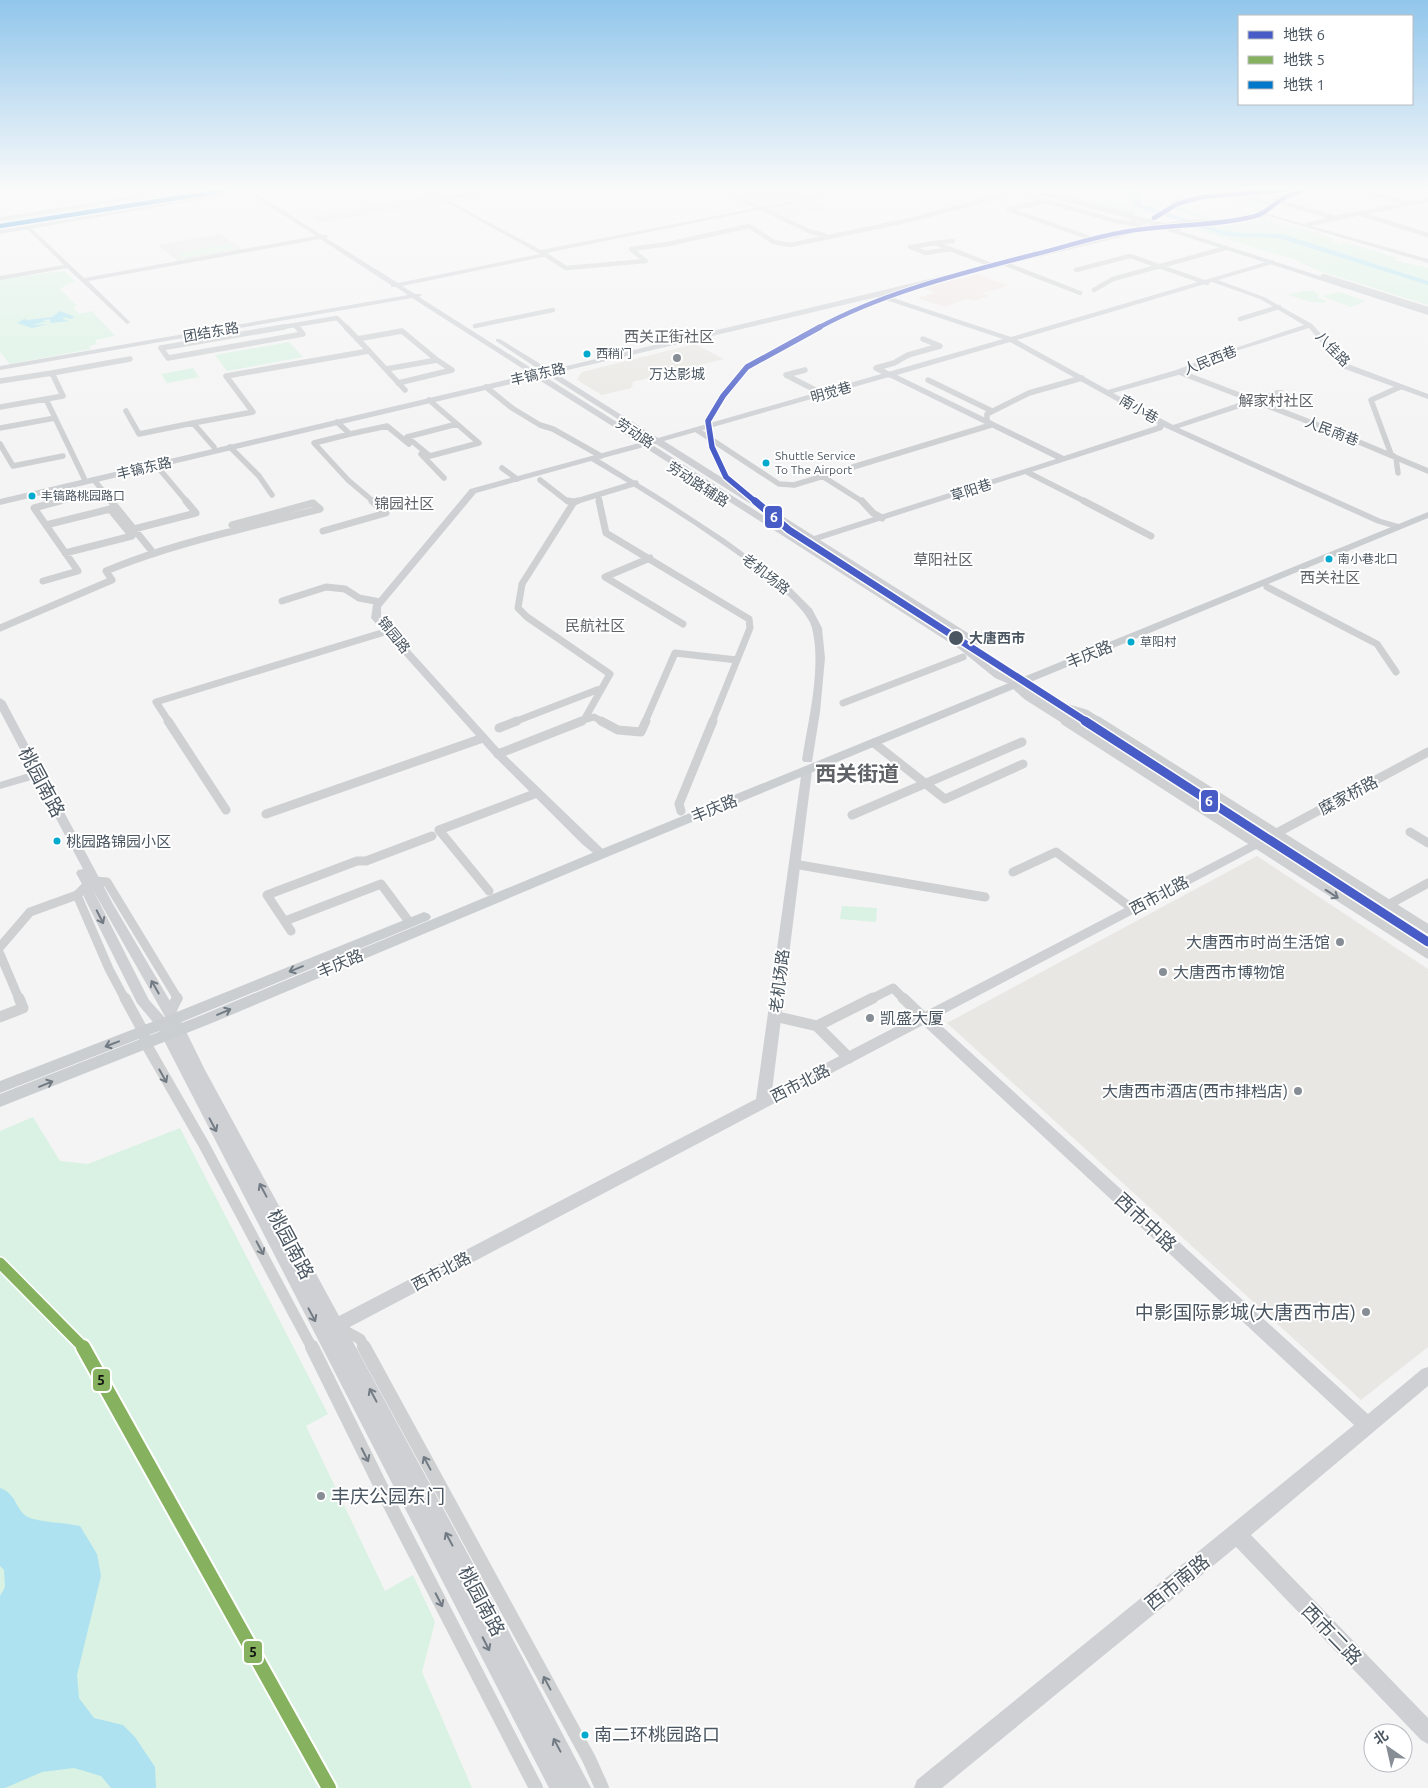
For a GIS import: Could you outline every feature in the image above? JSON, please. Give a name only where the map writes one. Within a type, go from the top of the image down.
[{"type":"main road","points":[[1306,273],[1428,312]]},
{"type":"main road","points":[[1315,273],[1428,312]]},
{"type":"main road","name":"丰庆路","points":[[170,1024],[807,766],[1394,525],[1428,507]]},
{"type":"main road","name":"丰庆路","points":[[1394,525],[1428,515]]},
{"type":"main road","name":"丰庆路","points":[[0,1101],[144,1038],[170,1024],[410,923],[489,891],[598,851],[681,811],[874,742],[1015,680]]},
{"type":"main road","name":"丰庆路","points":[[0,1087],[144,1038]]},
{"type":"street","points":[[0,278],[25,273]]},
{"type":"street","points":[[75,273],[126,322]]},
{"type":"street","points":[[82,280],[119,273]]},
{"type":"street","name":"劳动路","points":[[381,273],[806,542],[1015,680]]},
{"type":"street","points":[[399,285],[451,273]]},
{"type":"street","name":"丰镐东路","points":[[0,502],[486,387],[538,372],[950,273]]},
{"type":"street","name":"丰镐东路","points":[[0,498],[877,295],[962,273]]},
{"type":"street","points":[[1030,273],[1080,293]]},
{"type":"street","points":[[1094,290],[1112,279],[1131,273]]},
{"type":"street","points":[[1181,273],[1210,282]]},
{"type":"street","points":[[1012,340],[1237,273]]},
{"type":"street","name":"八佳路","points":[[1210,282],[1262,298],[1310,325],[1345,366],[1428,397]]},
{"type":"street","name":"南小巷","points":[[877,295],[1012,340],[1162,423],[1379,521],[1394,525]]},
{"type":"street","name":"劳动路辅路","points":[[416,296],[475,326],[538,372],[806,542]]},
{"type":"street","name":"团结东路","points":[[0,367],[416,296]]},
{"type":"street","points":[[1240,319],[1279,307]]},
{"type":"street","points":[[475,326],[553,310]]},
{"type":"street","points":[[295,325],[303,334],[168,358],[161,348],[295,325],[337,318],[405,390]]},
{"type":"street","name":"人民西巷","points":[[1108,392],[1179,372],[1237,349],[1310,325]]},
{"type":"street","points":[[357,339],[402,331],[452,370],[398,383]]},
{"type":"street","points":[[922,338],[940,346],[908,355],[894,363],[876,368],[1063,459]]},
{"type":"street","name":"明觉巷","points":[[648,443],[1012,340]]},
{"type":"street","points":[[126,411],[139,434],[253,412],[226,376],[369,351]]},
{"type":"street","points":[[0,381],[130,360]]},
{"type":"street","points":[[386,369],[437,360]]},
{"type":"street","points":[[805,370],[786,375],[822,394]]},
{"type":"street","name":"人民南巷","points":[[1179,372],[1328,429],[1428,471]]},
{"type":"street","points":[[0,407],[63,396],[52,373]]},
{"type":"street","points":[[991,425],[987,420],[987,414],[992,411],[1029,393],[1082,378]]},
{"type":"street","points":[[928,380],[992,411]]},
{"type":"street","points":[[486,387],[512,408],[540,425],[553,429],[597,457]]},
{"type":"street","points":[[1398,473],[1396,458],[1391,454],[1371,400],[1400,387]]},
{"type":"street","points":[[1174,427],[1280,392]]},
{"type":"street","points":[[46,399],[84,478]]},
{"type":"street","points":[[429,400],[457,424],[479,443],[430,456],[407,437],[457,424]]},
{"type":"street","points":[[0,428],[55,418]]},
{"type":"street","points":[[337,422],[350,434]]},
{"type":"street","points":[[193,423],[214,447]]},
{"type":"street","name":"草阳巷","points":[[806,542],[1160,428],[1162,423]]},
{"type":"street","points":[[697,430],[779,484],[794,485],[991,425]]},
{"type":"street","points":[[323,531],[386,513],[348,480],[314,443],[387,426],[422,454],[444,478]]},
{"type":"street","name":"劳动路辅路","points":[[648,443],[963,657],[976,660]]},
{"type":"street","name":"锦园路","points":[[598,851],[483,738],[376,618],[376,607],[473,492],[648,443]]},
{"type":"street","points":[[0,444],[4,454],[10,457],[13,466],[63,456]]},
{"type":"street","points":[[230,447],[259,476],[272,495]]},
{"type":"street","name":"老机场路","points":[[597,457],[728,544],[791,593],[806,609],[816,626],[820,646],[807,766],[763,1102]]},
{"type":"street","points":[[134,529],[196,513],[156,465]]},
{"type":"street","points":[[502,468],[517,479]]},
{"type":"street","points":[[1027,472],[1151,536]]},
{"type":"street","points":[[822,476],[861,500],[872,513],[882,518]]},
{"type":"street","points":[[94,480],[151,550]]},
{"type":"street","points":[[540,480],[567,501],[574,502],[636,483]]},
{"type":"street","points":[[43,580],[78,571],[34,508],[69,499],[60,488]]},
{"type":"street","points":[[598,495],[606,533],[749,619],[750,628],[679,804],[681,811]]},
{"type":"street","points":[[574,502],[522,584],[518,608],[527,617],[610,674],[584,720]]},
{"type":"street","points":[[0,628],[112,580],[106,571],[123,563],[148,554],[320,509],[314,503],[232,525],[237,530]]},
{"type":"street","points":[[46,525],[110,509],[132,536],[66,553]]},
{"type":"street","name":"劳动路","points":[[806,542],[962,646],[976,660],[1015,680]]},
{"type":"street","points":[[650,558],[605,577],[683,624]]},
{"type":"street","points":[[282,601],[326,587],[345,589],[359,598],[380,602]]},
{"type":"street","points":[[1267,587],[1377,644],[1396,672]]},
{"type":"street","points":[[226,810],[156,702],[388,631]]},
{"type":"street","points":[[498,754],[594,717],[618,730],[641,732],[675,653],[737,660]]},
{"type":"street","points":[[843,703],[963,657]]},
{"type":"street","points":[[1015,680],[1066,707],[1428,944]]},
{"type":"street","points":[[1015,680],[1266,839],[1428,929]]},
{"type":"street","points":[[499,728],[602,688]]},
{"type":"street","name":"桃园南路","points":[[0,701],[34,775]]},
{"type":"street","name":"桃园南路","points":[[0,718],[34,775],[170,1024],[560,1788]]},
{"type":"street","points":[[266,814],[483,738]]},
{"type":"street","points":[[874,742],[945,799],[1023,764]]},
{"type":"street","points":[[852,815],[1022,742]]},
{"type":"street","name":"糜家桥路","points":[[1266,839],[1428,752]]},
{"type":"street","points":[[0,786],[34,775]]},
{"type":"street","points":[[489,891],[439,830],[537,793]]},
{"type":"street","points":[[1410,832],[1428,843]]},
{"type":"street","points":[[291,931],[267,895],[432,836]]},
{"type":"street","points":[[1266,839],[1334,895],[1428,954]]},
{"type":"street","name":"西市北路","points":[[336,1326],[1266,839]]},
{"type":"street","points":[[1013,872],[1056,852],[1133,909]]},
{"type":"street","points":[[794,864],[985,897]]},
{"type":"street","points":[[0,946],[30,912],[77,895],[91,882]]},
{"type":"street","name":"桃园南路","points":[[91,882],[88,891],[144,1003],[170,1024],[198,1070],[336,1326],[580,1788]]},
{"type":"street","points":[[1386,906],[1428,883]]},
{"type":"street","points":[[285,922],[381,884],[410,923]]},
{"type":"street","points":[[77,895],[109,969],[144,1038],[264,1256],[536,1788]]},
{"type":"street","points":[[1386,906],[1428,937]]},
{"type":"street","points":[[0,954],[23,1008],[0,1017]]},
{"type":"street","points":[[817,1026],[893,988],[924,1019]]},
{"type":"street","points":[[774,1016],[817,1026],[849,1058]]},
{"type":"street","name":"西市中路","points":[[924,1019],[1368,1426]]},
{"type":"street","points":[[336,1326],[360,1339],[589,1759],[602,1788]]},
{"type":"street","name":"西市南路","points":[[925,1788],[1237,1534],[1428,1374]]},
{"type":"street","name":"西市二路","points":[[1237,1534],[1428,1733]]},
{"type":"shaded area","points":[[978,274],[1009,286],[982,293],[989,296],[974,301],[966,299],[945,307],[917,298],[935,293],[924,288]]},
{"type":"shaded area","points":[[695,344],[724,359],[632,382],[631,388],[602,395],[577,380],[582,372]]},
{"type":"shaded area","points":[[1257,856],[1428,969],[1428,1347],[1361,1400],[947,1023]]},
{"type":"green space","points":[[44,273],[67,273],[76,282],[60,289],[77,306],[73,307],[79,314],[92,311],[115,336],[95,340],[97,344],[89,346],[91,349],[10,364],[0,352],[0,279]]},
{"type":"green space","points":[[1328,273],[1428,273],[1428,305]]},
{"type":"green space","points":[[1303,291],[1314,291],[1319,295],[1317,297],[1327,301],[1325,303],[1311,302],[1288,295]]},
{"type":"green space","points":[[1339,292],[1366,301],[1351,307],[1322,296]]},
{"type":"green space","points":[[289,342],[303,357],[227,371],[215,355]]},
{"type":"green space","points":[[193,368],[199,377],[167,383],[161,374]]},
{"type":"green space","points":[[842,906],[877,908],[876,922],[840,919]]},
{"type":"green space","points":[[33,1117],[60,1161],[88,1164],[180,1128],[328,1414],[306,1426],[385,1591],[413,1575],[435,1622],[422,1672],[472,1788],[0,1788],[0,1131]]},
{"type":"water","points":[[1391,273],[1405,273],[1428,281],[1428,285]]},
{"type":"water","points":[[60,311],[75,317],[70,319],[64,317],[63,319],[69,321],[51,323],[49,319],[42,321],[48,321],[31,325],[48,324],[32,328],[17,323],[24,319],[52,317]]},
{"type":"water","points":[[0,1488],[10,1494],[22,1512],[30,1518],[80,1526],[97,1554],[101,1576],[77,1675],[79,1698],[94,1718],[123,1725],[135,1737],[155,1767],[156,1788],[111,1788],[101,1776],[74,1768],[42,1772],[5,1788],[0,1788],[0,1596],[5,1587],[4,1570],[0,1566]]},
{"type":"metro line","name":"6","points":[[966,273],[907,291],[840,316],[747,367],[723,396],[708,421],[712,447],[726,477],[789,530],[1428,942]]},
{"type":"metro line","name":"5","points":[[0,1263],[82,1345],[329,1788]]},
{"type":"place","name":"西稍门","points":[[587,354]]},
{"type":"place","name":"万达影城","points":[[677,358]]},
{"type":"place","name":"Shuttle Service To The Airport","points":[[766,463]]},
{"type":"place","name":"丰镐路桃园路口","points":[[32,496]]},
{"type":"place","name":"南小巷北口","points":[[1329,559]]},
{"type":"place","name":"大唐西市","points":[[956,638]]},
{"type":"place","name":"草阳村","points":[[1131,642]]},
{"type":"place","name":"桃园路锦园小区","points":[[57,841]]},
{"type":"place","name":"大唐西市时尚生活馆","points":[[1340,942]]},
{"type":"place","name":"大唐西市博物馆","points":[[1163,972]]},
{"type":"place","name":"凯盛大厦","points":[[870,1018]]},
{"type":"place","name":"大唐西市酒店(西市排档店)","points":[[1298,1091]]},
{"type":"place","name":"中影国际影城(大唐西市店)","points":[[1366,1312]]},
{"type":"place","name":"丰庆公园东门","points":[[321,1496]]},
{"type":"place","name":"南二环桃园路口","points":[[585,1735]]},
{"type":"district","name":"西关正街社区","points":[[669,337]]},
{"type":"district","name":"解家村社区","points":[[1276,401]]},
{"type":"district","name":"锦园社区","points":[[404,504]]},
{"type":"district","name":"草阳社区","points":[[943,560]]},
{"type":"district","name":"西关社区","points":[[1330,578]]},
{"type":"district","name":"民航社区","points":[[595,626]]},
{"type":"district","name":"西关街道","points":[[857,774]]}]
